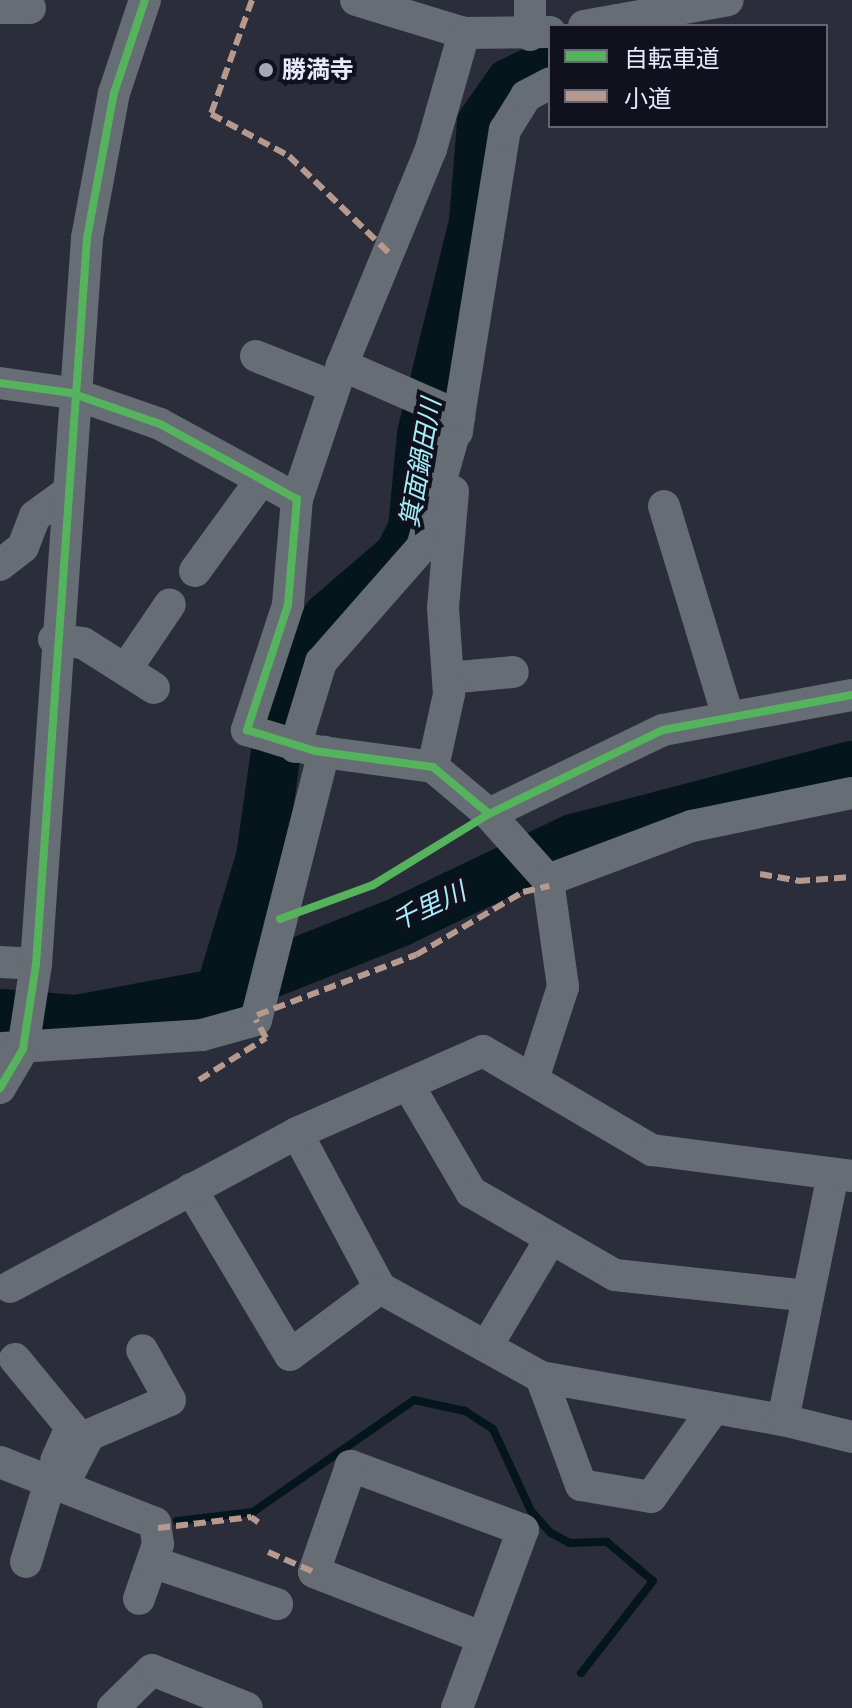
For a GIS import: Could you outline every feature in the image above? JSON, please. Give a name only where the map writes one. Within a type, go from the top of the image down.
[{"type":"street","points":[[0,1088],[16,1045],[35,968],[71,393],[87,238],[114,93],[145,0]]},
{"type":"street","points":[[356,0],[464,33],[540,34],[530,0]]},
{"type":"street","points":[[594,24],[728,0]]},
{"type":"street","points":[[725,24],[737,0]]},
{"type":"street","points":[[464,33],[431,149],[338,376],[297,499],[288,605],[247,730],[303,748],[433,767],[489,814],[548,880],[563,987],[534,1076]]},
{"type":"street","points":[[16,1045],[202,1035],[256,1020],[279,925],[303,748],[321,662],[351,620],[399,582],[420,553],[453,412],[505,130],[526,96],[548,84]]},
{"type":"street","points":[[256,356],[416,394],[453,412]]},
{"type":"street","points":[[0,383],[71,393],[160,424],[297,499]]},
{"type":"street","points":[[433,767],[448,678],[443,608],[453,412]]},
{"type":"street","points":[[195,571],[261,480]]},
{"type":"street","points":[[0,565],[23,547],[35,516],[65,494]]},
{"type":"street","points":[[664,506],[728,717]]},
{"type":"street","points":[[126,669],[170,604]]},
{"type":"street","points":[[54,639],[83,643],[154,688]]},
{"type":"street","points":[[448,678],[513,672]]},
{"type":"street","points":[[489,814],[663,730],[852,695]]},
{"type":"street","points":[[548,880],[692,826],[852,793]]},
{"type":"street","points":[[0,962],[35,968]]},
{"type":"street","points":[[10,1287],[297,1133],[410,1088],[483,1051],[534,1076],[652,1150],[843,1175],[808,1296],[783,1420]]},
{"type":"street","points":[[410,1088],[471,1192],[615,1275],[808,1296]]},
{"type":"street","points":[[297,1133],[380,1288],[488,1344],[541,1377],[783,1420],[852,1437]]},
{"type":"street","points":[[191,1189],[290,1355],[380,1288]]},
{"type":"street","points":[[488,1344],[550,1240]]},
{"type":"street","points":[[51,1486],[89,1435],[170,1400],[142,1350]]},
{"type":"street","points":[[15,1359],[71,1427],[26,1562]]},
{"type":"street","points":[[541,1377],[581,1485],[651,1497],[714,1408]]},
{"type":"street","points":[[0,1462],[51,1486],[155,1523],[152,1562],[139,1599]]},
{"type":"street","points":[[457,1708],[483,1638],[523,1530],[351,1466],[314,1572],[483,1638]]},
{"type":"street","points":[[152,1562],[277,1604]]},
{"type":"street","points":[[113,1708],[152,1670],[247,1708]]},
{"type":"waterway","name":"箕面鍋田川","points":[[220,993],[261,857],[279,730],[303,656],[328,617],[399,556],[413,529],[422,434],[474,222],[482,123],[510,83],[548,65]]},
{"type":"waterway","name":"千里川","points":[[0,1014],[76,1020],[220,993],[399,922],[573,839],[852,766]]},
{"type":"waterway","points":[[177,1521],[253,1512],[414,1400],[465,1411],[493,1429],[531,1511],[551,1533],[570,1543],[607,1542],[653,1581],[581,1673]]},
{"type":"marked path","points":[[252,0],[211,114],[289,156],[389,253]]},
{"type":"marked path","points":[[760,874],[798,881],[852,877]]},
{"type":"marked path","points":[[257,1015],[416,955],[523,892],[549,886]]},
{"type":"marked path","points":[[199,1080],[266,1038],[256,1020]]},
{"type":"marked path","points":[[158,1528],[251,1517],[258,1522]]},
{"type":"marked path","points":[[268,1552],[314,1572]]},
{"type":"cycle path","points":[[0,1088],[23,1049],[36,964],[87,238],[114,93],[145,0]]},
{"type":"cycle path","points":[[0,383],[71,393],[160,424],[297,499],[288,605],[247,730],[315,751],[433,767],[489,814],[663,730],[852,695]]},
{"type":"cycle path","points":[[280,919],[373,885],[489,814]]},
{"type":"place","name":"勝満寺","points":[[266,70]]}]
